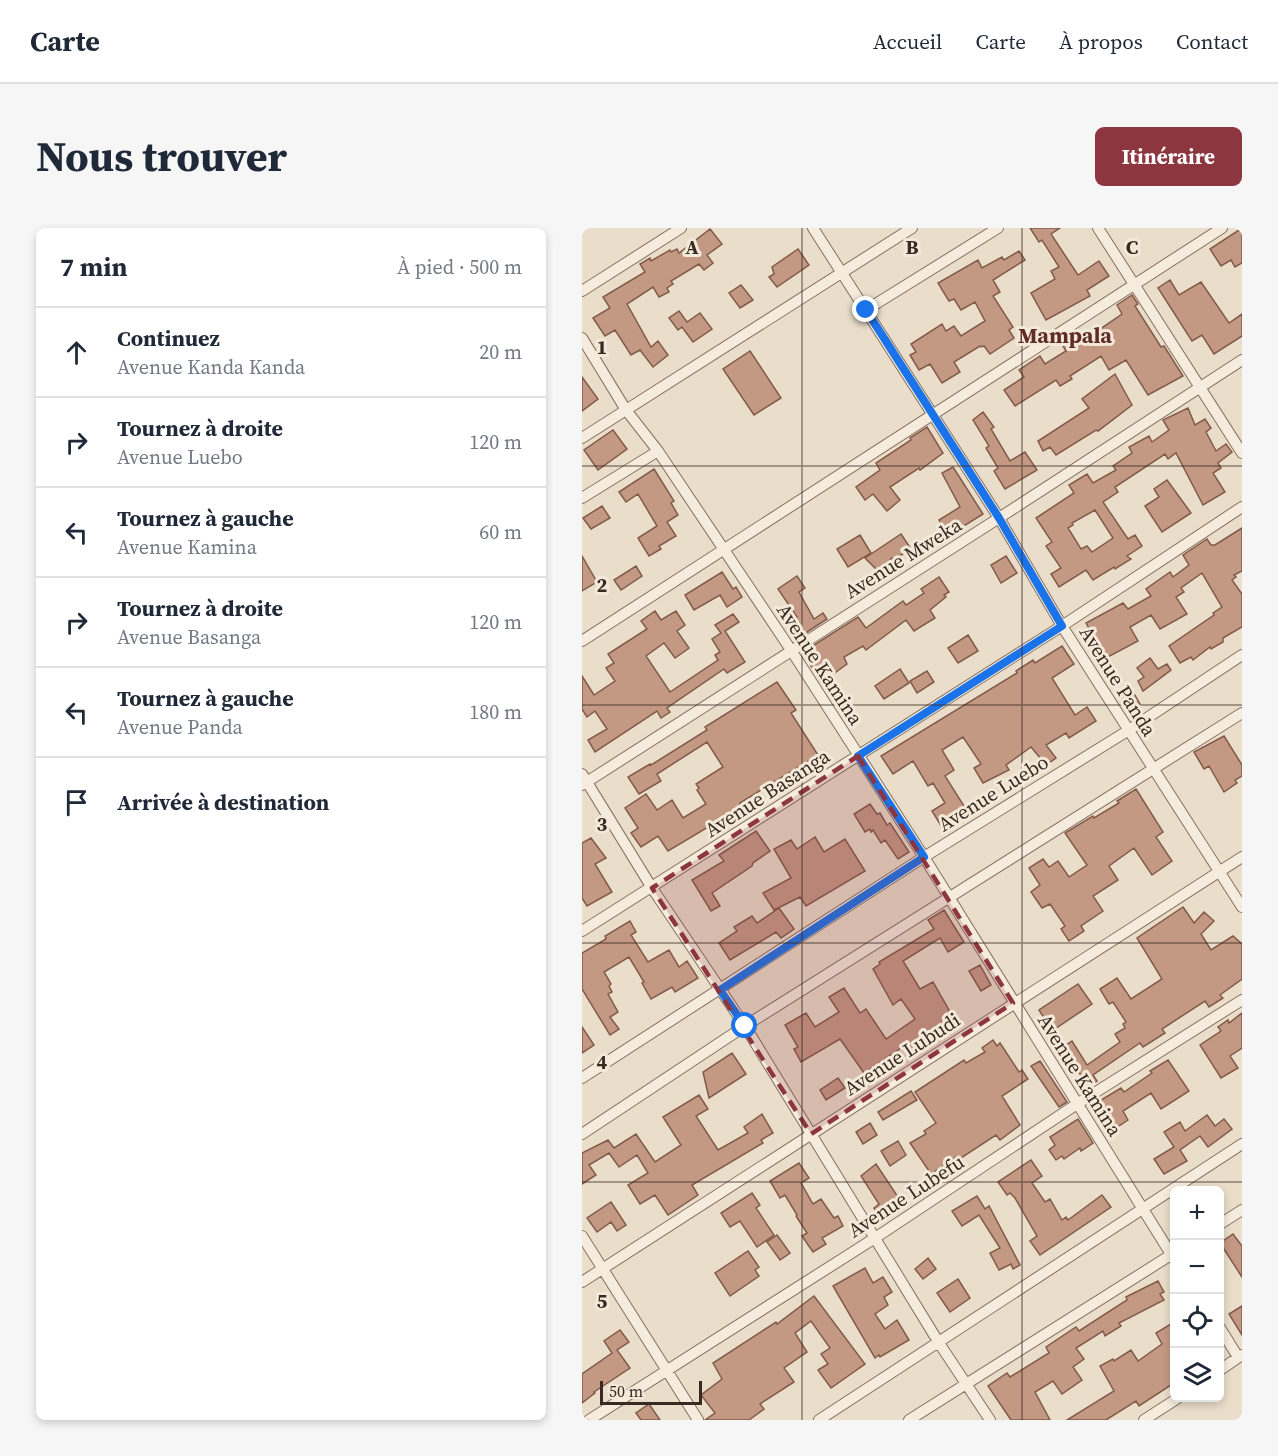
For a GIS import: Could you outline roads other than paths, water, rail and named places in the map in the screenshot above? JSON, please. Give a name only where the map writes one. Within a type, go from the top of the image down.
[{"type":"street","points":[[582,291],[681,228]]},
{"type":"street","name":"Avenue Panda","points":[[813,228],[999,518],[1062,626],[1242,907]]},
{"type":"street","points":[[582,438],[912,228]]},
{"type":"street","points":[[866,310],[998,228]]},
{"type":"street","points":[[1098,228],[1242,453]]},
{"type":"street","points":[[582,641],[1221,228]]},
{"type":"street","name":"Avenue Kamina","points":[[582,338],[626,410],[658,451],[791,650],[1170,1249]]},
{"type":"street","name":"Avenue Mweka","points":[[584,780],[999,518],[1242,360]]},
{"type":"street","points":[[582,498],[658,451]]},
{"type":"street","name":"Avenue Basanga","points":[[582,931],[1062,626],[1242,507]]},
{"type":"street","name":"Avenue Luebo","points":[[582,1078],[924,857],[1129,730],[1242,655]]},
{"type":"street","points":[[582,1134],[745,1026],[1242,713]]},
{"type":"street","points":[[584,780],[652,888],[745,1026],[939,1343],[990,1420]]},
{"type":"street","name":"Avenue Lubudi","points":[[582,1282],[1242,857]]},
{"type":"street","name":"Avenue Lubefu","points":[[589,1420],[1242,1000]]},
{"type":"street","points":[[819,1420],[1242,1144]]},
{"type":"street","points":[[1224,1221],[1242,1210]]},
{"type":"street","points":[[582,1236],[698,1420]]},
{"type":"street","points":[[909,1420],[1170,1257]]},
{"type":"street","points":[[1224,1334],[1240,1356],[1224,1367]]},
{"type":"street","points":[[1144,1420],[1172,1402]]},
{"type":"district","name":"Mampala","points":[[1065,335]]}]
